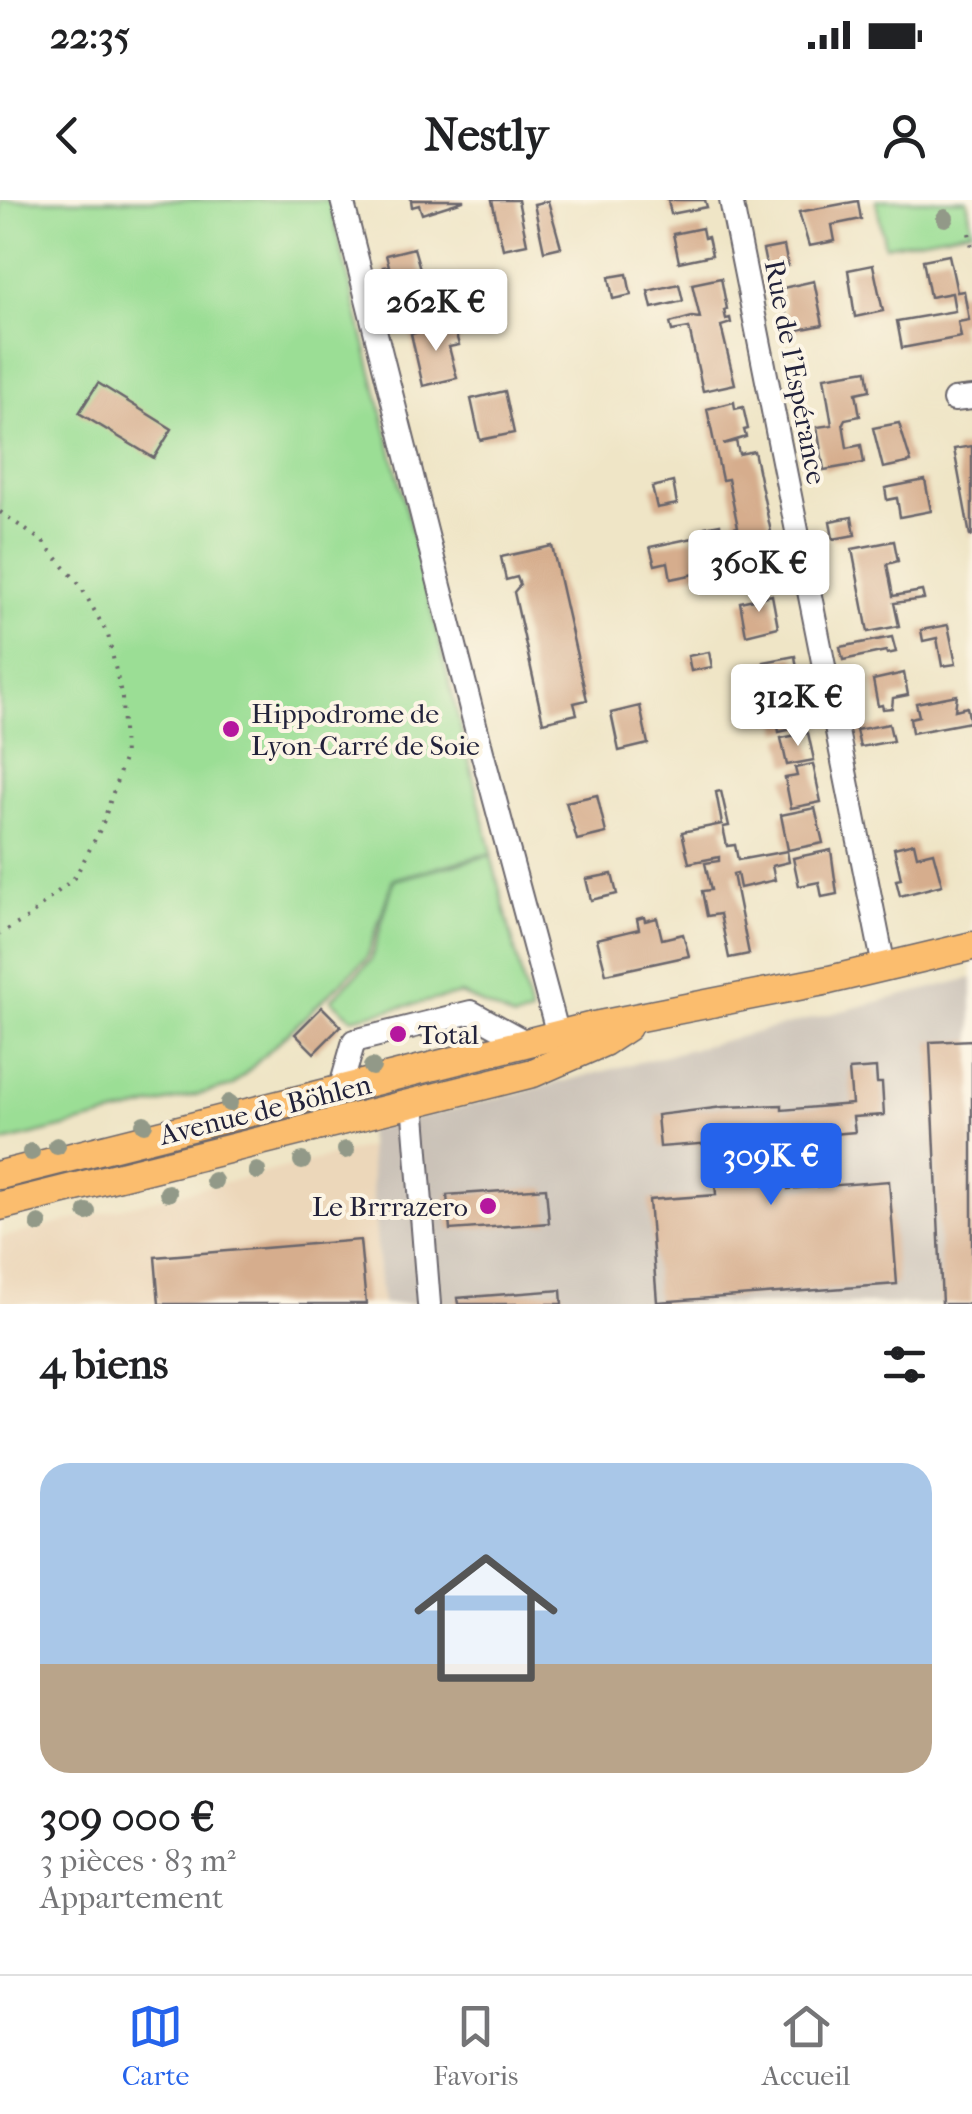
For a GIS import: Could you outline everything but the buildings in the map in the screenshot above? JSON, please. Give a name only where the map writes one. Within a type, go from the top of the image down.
[{"type":"main road","name":"Avenue de Böhlen","points":[[0,1174],[558,1035],[972,946]]},
{"type":"main road","name":"Avenue de Böhlen","points":[[0,1206],[533,1073],[604,1042],[637,1020]]},
{"type":"main road","name":"Avenue de Böhlen","points":[[474,1087],[533,1058],[529,1044]]},
{"type":"street","points":[[342,200],[558,1035]]},
{"type":"street","name":"Rue de l'Espérance","points":[[731,200],[884,967]]},
{"type":"street","points":[[340,1090],[354,1041],[471,1012],[529,1044]]},
{"type":"street","points":[[414,1102],[429,1304]]},
{"type":"path","points":[[969,233],[972,247]]},
{"type":"path","points":[[0,512],[42,541],[80,585],[108,635],[122,698],[124,759],[102,826],[75,877],[26,919],[0,934]]},
{"type":"shaded area","points":[[972,978],[972,1304],[382,1304],[367,1131]]},
{"type":"shaded area","points":[[368,1147],[382,1304],[0,1304],[0,1238]]},
{"type":"green space","name":"Hippodrome de Lyon-Carré de Soie","points":[[0,200],[329,200],[492,853],[393,879],[367,958],[232,1086],[0,1143]]},
{"type":"green space","points":[[876,200],[967,200],[972,230],[885,246]]},
{"type":"green space","points":[[491,855],[531,1014],[514,1019],[461,994],[352,1018],[331,1000],[371,960],[394,880]]},
{"type":"place","name":"Hippodrome de Lyon-Carré de Soie","points":[[231,729]]},
{"type":"place","name":"Total","points":[[398,1034]]},
{"type":"place","name":"Le Brrrazero","points":[[488,1206]]}]
